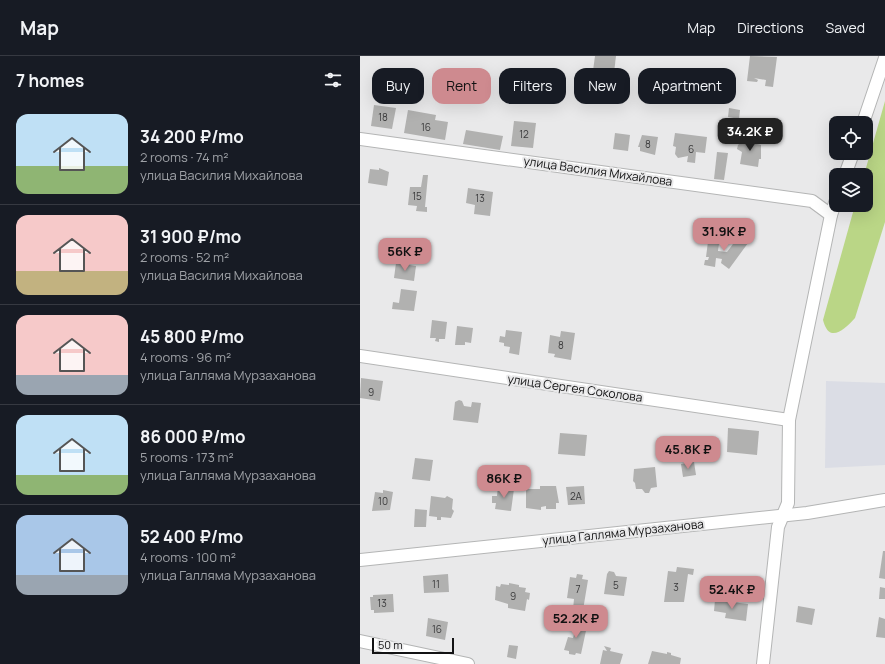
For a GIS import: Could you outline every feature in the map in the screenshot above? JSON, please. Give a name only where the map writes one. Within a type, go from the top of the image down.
[{"type":"street","points":[[865,116],[885,58]]},
{"type":"street","name":"улица Василия Михайлова","points":[[360,139],[812,201],[831,215]]},
{"type":"street","points":[[763,664],[778,527],[788,503],[789,420],[832,212]]},
{"type":"street","name":"улица Сергея Соколова","points":[[360,356],[789,420]]},
{"type":"street","name":"улица Галляма Мурзаханова","points":[[360,560],[783,515],[885,500]]},
{"type":"street","points":[[360,641],[468,664]]},
{"type":"shaded area","points":[[826,381],[885,383],[885,465],[825,468]]},
{"type":"green space","points":[[885,101],[885,222],[855,318],[842,330],[833,333],[829,332],[823,320],[853,212],[873,212],[873,168],[866,168],[868,160],[873,160],[873,143]]},
{"type":"building","points":[[595,56],[616,56],[615,68],[593,68]]},
{"type":"building","points":[[750,56],[777,57],[773,87],[765,86],[766,80],[754,78],[758,80],[757,82],[747,81]]},
{"type":"building","points":[[374,105],[396,108],[392,129],[371,126]]},
{"type":"building","points":[[729,108],[740,110],[739,119],[728,117]]},
{"type":"building","points":[[408,110],[436,115],[435,120],[448,122],[445,140],[404,133]]},
{"type":"building","points":[[514,121],[536,123],[533,148],[511,146]]},
{"type":"building","points":[[466,130],[503,136],[500,150],[463,144]]},
{"type":"building","points":[[615,133],[630,135],[628,151],[613,149]]},
{"type":"building","points":[[675,133],[707,137],[705,153],[696,152],[695,163],[687,162],[688,156],[678,158],[675,154],[676,147],[673,146]]},
{"type":"building","points":[[642,135],[658,137],[655,155],[640,151],[640,147],[638,147]]},
{"type":"building","points":[[748,136],[755,137],[758,141],[757,144],[761,145],[761,159],[759,159],[758,167],[740,164],[742,152],[737,149],[738,145],[741,142],[744,142],[744,139]]},
{"type":"building","points":[[717,152],[728,153],[724,180],[714,179]]},
{"type":"building","points":[[379,168],[389,172],[387,186],[368,183],[370,169],[379,170]]},
{"type":"building","points":[[423,175],[428,175],[425,207],[427,207],[427,212],[416,211],[417,206],[408,205],[410,187],[421,187]]},
{"type":"building","points":[[468,188],[493,192],[490,216],[474,214],[475,205],[466,203]]},
{"type":"building","points":[[709,234],[720,236],[718,251],[727,252],[739,236],[748,243],[729,269],[721,263],[722,259],[716,258],[715,267],[704,265],[705,260],[708,260],[709,257],[706,257]]},
{"type":"building","points":[[396,263],[416,266],[414,281],[394,278]]},
{"type":"building","points":[[401,289],[417,291],[414,311],[392,309],[393,302],[399,303]]},
{"type":"building","points":[[432,320],[447,322],[445,339],[439,339],[439,342],[435,341],[436,338],[430,338]]},
{"type":"building","points":[[457,326],[473,328],[471,343],[465,342],[465,345],[455,345]]},
{"type":"building","points":[[506,330],[522,332],[519,355],[509,353],[510,347],[504,346],[504,343],[499,342],[500,336],[505,337]]},
{"type":"building","points":[[561,331],[575,333],[571,360],[554,357],[555,354],[548,353],[550,335],[560,337]]},
{"type":"building","points":[[361,378],[383,381],[380,401],[360,398]]},
{"type":"building","points":[[459,400],[462,401],[464,406],[471,407],[472,402],[481,403],[478,423],[453,420],[455,402]]},
{"type":"building","points":[[728,428],[759,431],[757,455],[727,452]]},
{"type":"building","points":[[560,433],[587,435],[585,456],[558,454]]},
{"type":"building","points":[[415,458],[433,460],[430,481],[412,479]]},
{"type":"building","points":[[694,462],[696,475],[683,477],[681,464]]},
{"type":"building","points":[[655,467],[657,487],[651,488],[649,493],[645,493],[642,489],[636,489],[633,481],[634,469]]},
{"type":"building","points":[[498,486],[514,489],[511,511],[495,509],[496,503],[492,503],[492,496],[497,496]]},
{"type":"building","points":[[540,486],[556,486],[559,503],[556,503],[556,509],[546,509],[546,506],[541,507],[541,510],[526,508],[526,489],[540,489]]},
{"type":"building","points":[[584,486],[585,504],[568,505],[566,487]]},
{"type":"building","points":[[383,490],[393,492],[390,510],[372,511],[375,492],[383,493]]},
{"type":"building","points":[[431,496],[445,498],[447,496],[453,499],[452,509],[454,511],[451,518],[441,517],[441,520],[437,520],[437,517],[429,516]]},
{"type":"building","points":[[415,509],[427,510],[426,527],[414,527]]},
{"type":"building","points":[[883,551],[885,551],[885,579],[879,578]]},
{"type":"building","points":[[677,567],[694,569],[693,575],[688,574],[684,602],[664,602],[668,571],[676,572]]},
{"type":"building","points":[[609,571],[614,572],[616,576],[627,577],[624,596],[604,594],[607,574]]},
{"type":"building","points":[[448,574],[449,592],[424,593],[423,576]]},
{"type":"building","points":[[577,574],[583,575],[582,579],[588,580],[583,610],[573,609],[574,599],[567,598],[570,577],[576,578]]},
{"type":"building","points":[[509,583],[526,588],[525,592],[530,593],[529,600],[527,599],[525,611],[508,608],[508,604],[495,600],[496,586],[500,587],[501,584],[509,585]]},
{"type":"building","points":[[880,587],[885,588],[885,599],[879,599]]},
{"type":"building","points":[[393,594],[394,612],[374,613],[374,610],[371,610],[370,597],[373,597],[373,595]]},
{"type":"building","points":[[715,600],[748,604],[746,621],[725,618],[726,613],[714,611]]},
{"type":"building","points":[[798,606],[815,609],[812,625],[796,622]]},
{"type":"building","points":[[879,617],[885,619],[885,638],[876,637]]},
{"type":"building","points":[[428,618],[448,622],[445,640],[426,636]]},
{"type":"building","points":[[576,623],[587,626],[581,654],[576,653],[575,655],[569,654],[569,651],[564,650],[568,637],[573,638],[575,631],[570,630],[571,624],[576,625]]},
{"type":"building","points":[[509,645],[518,646],[516,659],[507,657]]},
{"type":"building","points":[[604,646],[611,648],[610,651],[623,654],[620,664],[600,664],[603,650],[607,651]]},
{"type":"building","points":[[652,651],[667,654],[667,652],[671,653],[671,655],[681,658],[680,664],[648,664]]}]
